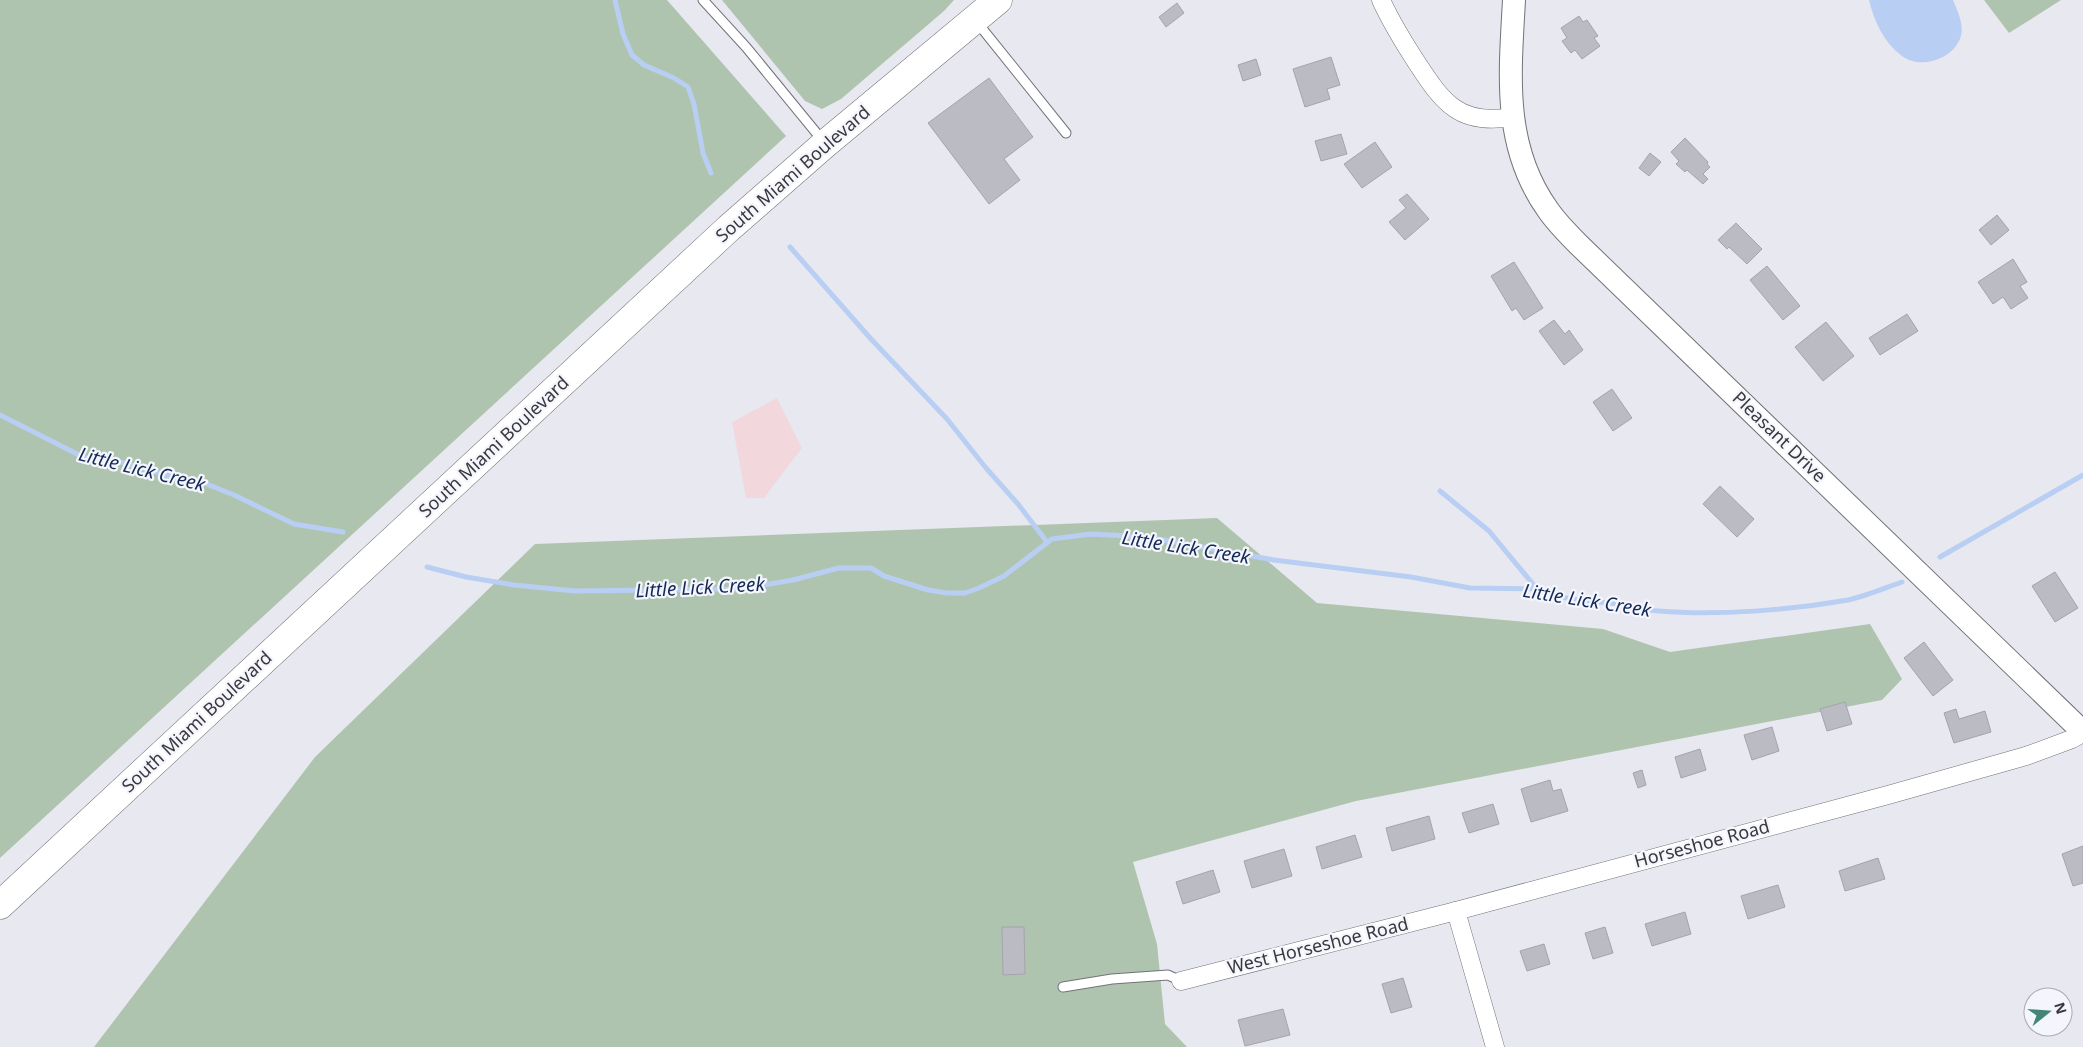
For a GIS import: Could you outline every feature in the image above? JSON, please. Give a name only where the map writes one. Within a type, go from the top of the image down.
[{"type":"highway","name":"South Miami Boulevard","points":[[0,904],[715,241],[825,144],[989,5]]},
{"type":"street","points":[[1381,0],[1411,54],[1440,97],[1447,103],[1473,117],[1494,119],[1512,117]]},
{"type":"street","name":"Pleasant Drive","points":[[1514,0],[1510,79],[1512,117],[1528,173],[1547,209],[1578,245],[2083,732]]},
{"type":"street","name":"Horseshoe Road","points":[[1456,911],[2026,756],[2072,739],[2083,732]]},
{"type":"street","points":[[1456,911],[1495,1047]]},
{"type":"street","name":"West Horseshoe Road","points":[[1181,981],[1456,911]]},
{"type":"lane","points":[[703,0],[746,47],[825,144]]},
{"type":"lane","points":[[989,5],[1066,133]]},
{"type":"lane","points":[[1063,987],[1112,979],[1168,975],[1181,981]]},
{"type":"shaded area","points":[[777,398],[802,448],[764,498],[746,498],[732,422]]},
{"type":"green space","points":[[0,0],[667,0],[786,136],[0,858]]},
{"type":"green space","points":[[722,0],[954,0],[944,11],[841,99],[822,109],[805,101]]},
{"type":"green space","points":[[1984,0],[2061,0],[2009,33]]},
{"type":"green space","points":[[1217,518],[1317,603],[1603,629],[1670,652],[1870,624],[1902,679],[1882,700],[1356,801],[1133,862],[1157,944],[1165,1024],[1187,1047],[94,1047],[315,757],[535,544]]},
{"type":"water","points":[[1869,0],[1953,0],[1959,15],[1962,31],[1959,41],[1948,54],[1941,58],[1925,62],[1909,60],[1896,51],[1885,38],[1877,24]]},
{"type":"building","points":[[1177,3],[1184,13],[1166,27],[1159,17]]},
{"type":"building","points":[[1579,16],[1583,22],[1587,20],[1598,36],[1594,38],[1600,46],[1582,59],[1575,50],[1571,53],[1562,41],[1567,38],[1561,28]]},
{"type":"building","points":[[1331,57],[1340,85],[1327,89],[1330,99],[1305,107],[1293,69]]},
{"type":"building","points":[[1256,59],[1261,75],[1243,81],[1238,65]]},
{"type":"building","points":[[989,78],[1033,137],[1004,159],[1020,180],[989,204],[928,123]]},
{"type":"building","points":[[1341,134],[1347,154],[1321,161],[1315,141]]},
{"type":"building","points":[[1685,138],[1708,162],[1707,164],[1710,167],[1703,174],[1708,179],[1703,184],[1687,170],[1685,172],[1676,164],[1679,161],[1671,152]]},
{"type":"building","points":[[1375,142],[1392,167],[1362,188],[1344,164]]},
{"type":"building","points":[[1650,153],[1661,162],[1649,176],[1639,168]]},
{"type":"building","points":[[1407,194],[1429,219],[1405,240],[1389,222],[1406,208],[1399,200]]},
{"type":"building","points":[[1997,215],[2009,230],[1991,245],[1979,230]]},
{"type":"building","points":[[1736,223],[1762,249],[1747,264],[1729,247],[1727,249],[1718,240]]},
{"type":"building","points":[[2013,259],[2027,282],[2020,286],[2028,298],[2011,309],[2003,297],[1993,304],[1978,282]]},
{"type":"building","points":[[1514,262],[1543,308],[1524,320],[1516,308],[1512,311],[1491,276]]},
{"type":"building","points":[[1767,266],[1800,306],[1783,320],[1750,280]]},
{"type":"building","points":[[1907,314],[1918,331],[1880,355],[1869,338]]},
{"type":"building","points":[[1554,320],[1565,334],[1569,330],[1583,350],[1564,365],[1539,331]]},
{"type":"building","points":[[1826,322],[1854,356],[1823,381],[1795,347]]},
{"type":"building","points":[[1612,389],[1632,418],[1613,431],[1593,402]]},
{"type":"building","points":[[1720,486],[1754,519],[1737,537],[1703,504]]},
{"type":"building","points":[[2055,572],[2078,608],[2055,622],[2032,586]]},
{"type":"building","points":[[1924,642],[1953,680],[1933,696],[1904,658]]},
{"type":"building","points":[[1845,702],[1852,724],[1827,731],[1820,709]]},
{"type":"building","points":[[1956,709],[1959,719],[1985,711],[1991,732],[1954,743],[1944,713]]},
{"type":"building","points":[[1772,727],[1779,751],[1752,760],[1744,735]]},
{"type":"building","points":[[1700,749],[1706,770],[1681,778],[1675,757]]},
{"type":"building","points":[[1642,770],[1646,785],[1638,788],[1633,773]]},
{"type":"building","points":[[1550,780],[1553,791],[1561,789],[1568,811],[1531,822],[1521,789]]},
{"type":"building","points":[[1493,804],[1499,824],[1469,833],[1462,813]]},
{"type":"building","points":[[1429,816],[1435,839],[1392,851],[1386,828]]},
{"type":"building","points":[[1355,835],[1362,857],[1322,869],[1316,847]]},
{"type":"building","points":[[2083,846],[2083,883],[2073,886],[2062,854]]},
{"type":"building","points":[[1284,849],[1292,876],[1252,888],[1244,861]]},
{"type":"building","points":[[1878,858],[1885,879],[1845,891],[1839,871]]},
{"type":"building","points":[[1213,870],[1220,892],[1183,904],[1176,882]]},
{"type":"building","points":[[1778,885],[1785,907],[1748,919],[1741,896]]},
{"type":"building","points":[[1685,912],[1691,934],[1652,946],[1645,924]]},
{"type":"building","points":[[1002,927],[1024,927],[1025,974],[1003,975]]},
{"type":"building","points":[[1605,927],[1613,953],[1593,959],[1585,933]]},
{"type":"building","points":[[1544,944],[1550,964],[1527,971],[1520,951]]},
{"type":"building","points":[[1403,978],[1412,1007],[1391,1013],[1382,984]]},
{"type":"building","points":[[1283,1009],[1290,1035],[1245,1046],[1238,1020]]},
{"type":"waterway","points":[[615,0],[623,34],[632,55],[644,65],[674,78],[688,87],[694,104],[703,153],[711,173]]},
{"type":"waterway","points":[[790,247],[871,339],[947,419],[1047,542]]},
{"type":"waterway","name":"Little Lick Creek","points":[[0,415],[85,458],[117,461],[181,479],[204,483],[234,495],[294,524],[343,532]]},
{"type":"waterway","name":"Little Lick Creek","points":[[1940,557],[2083,475]]},
{"type":"waterway","points":[[1440,491],[1489,531],[1537,589]]},
{"type":"waterway","name":"Little Lick Creek","points":[[427,567],[466,577],[514,585],[575,591],[740,589],[793,580],[839,568],[871,568],[884,576],[928,590],[965,593],[1004,576],[1052,539],[1091,534],[1147,537],[1274,560],[1411,577],[1470,588],[1537,589],[1552,595],[1572,599],[1681,612],[1754,611],[1826,604],[1869,594],[1902,582]]}]
